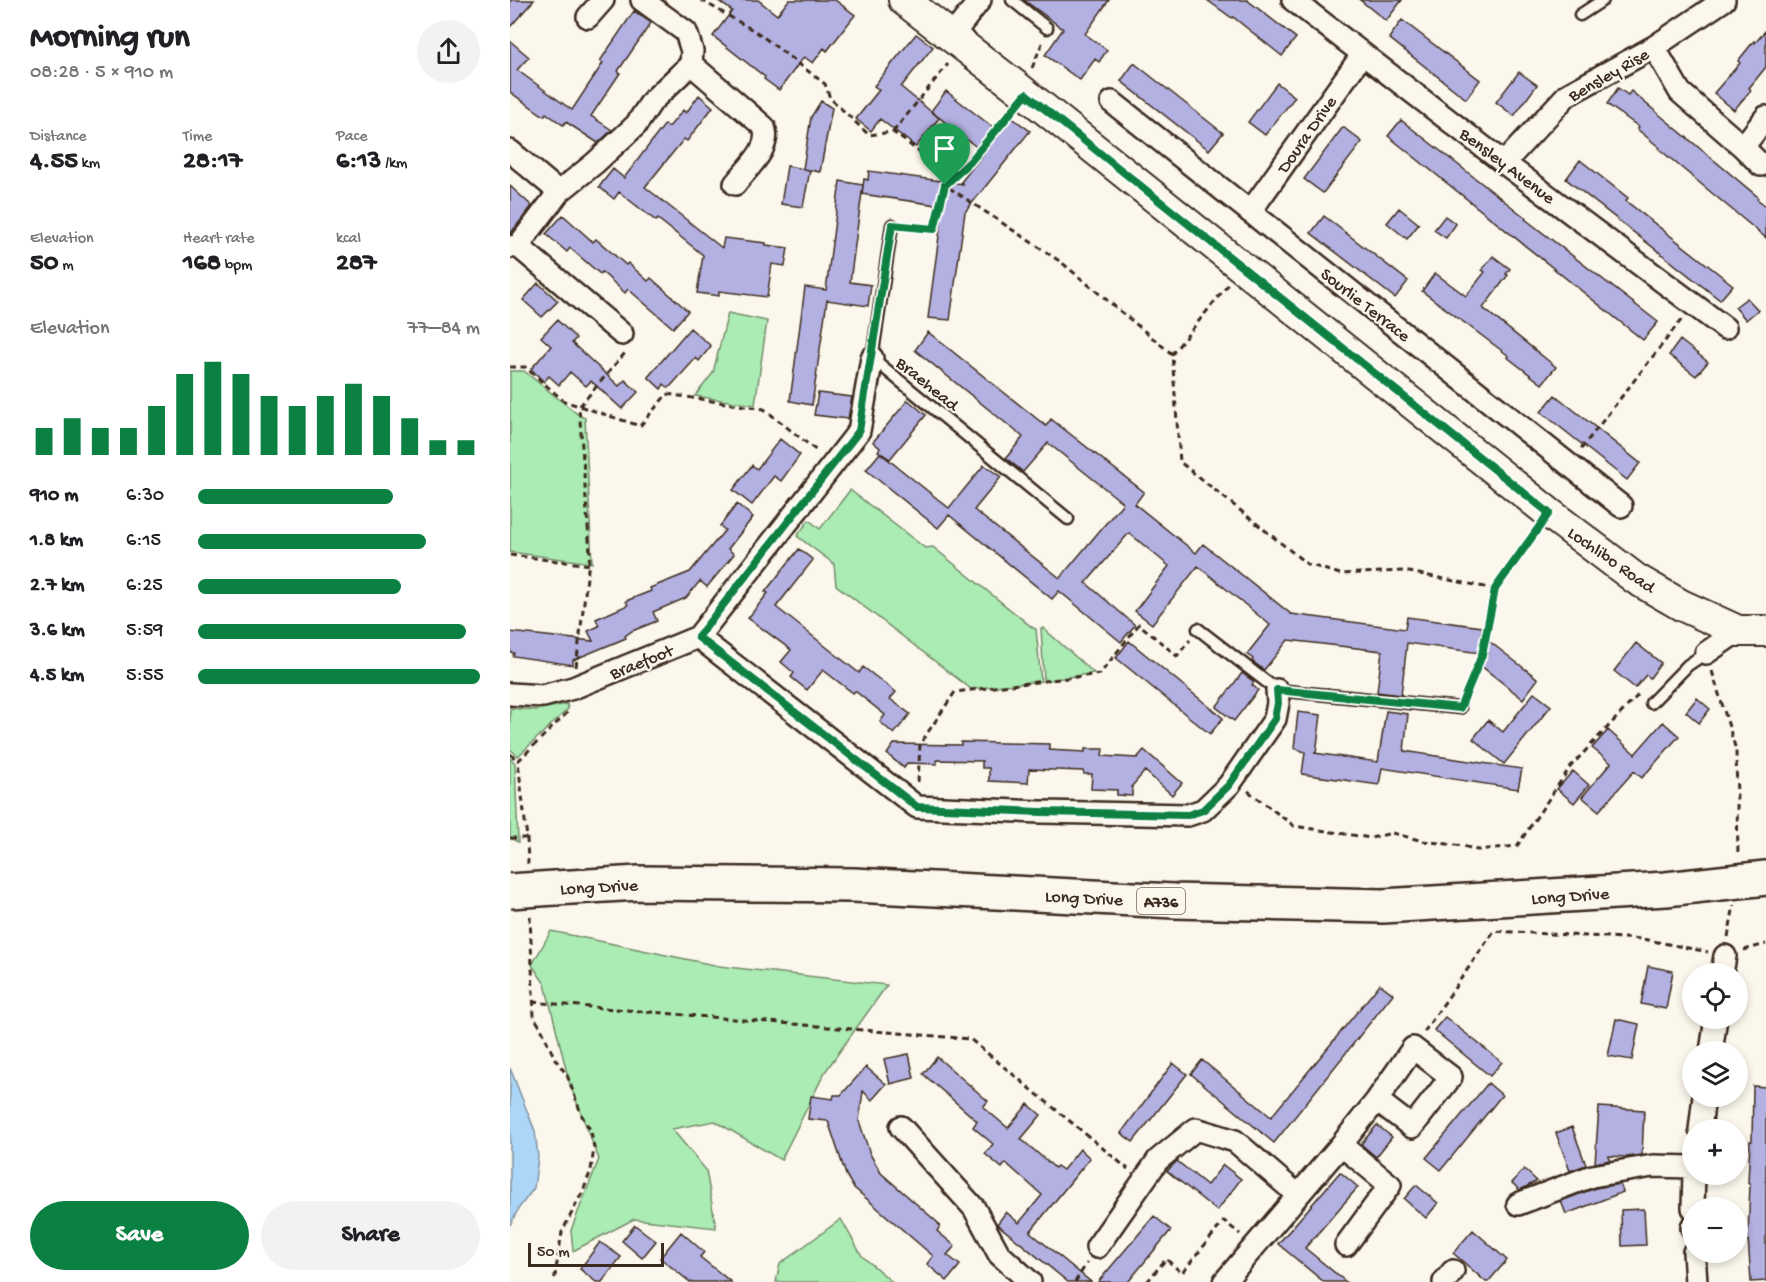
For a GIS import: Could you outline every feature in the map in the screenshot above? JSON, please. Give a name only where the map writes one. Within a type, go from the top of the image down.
[{"type":"main road","name":"Long Drive","points":[[531,889],[639,883],[853,885],[1174,902],[1383,906],[1655,889],[1766,878]]},
{"type":"street","points":[[588,17],[603,0]]},
{"type":"street","points":[[622,334],[514,246],[559,192],[636,125],[652,101],[691,64],[692,51],[686,32],[642,0]]},
{"type":"street","name":"Lochlibo Road","points":[[904,0],[1021,90],[1549,513],[1636,579],[1681,605],[1752,631]]},
{"type":"street","points":[[957,41],[980,0]]},
{"type":"street","name":"Bensley Avenue","points":[[1293,0],[1504,163],[1725,328]]},
{"type":"street","name":"Bensley Rise","points":[[1504,163],[1567,95],[1654,47],[1716,2]]},
{"type":"street","points":[[1654,47],[1680,92],[1761,165]]},
{"type":"street","name":"Doura Drive","points":[[1250,212],[1362,55]]},
{"type":"street","points":[[691,64],[764,127],[767,135],[765,146],[735,184]]},
{"type":"street","name":"Sourlie Terrace","points":[[1112,102],[1621,506]]},
{"type":"street","points":[[1743,147],[1766,117]]},
{"type":"street","points":[[510,151],[559,192]]},
{"type":"street","name":"Braefoot","points":[[510,694],[543,696],[573,688],[698,637],[859,431],[872,358]]},
{"type":"street","points":[[1706,653],[1752,631]]},
{"type":"street","points":[[698,637],[917,807],[1188,815],[1203,810],[1229,785],[1275,719],[1278,703],[1277,690]]},
{"type":"street","points":[[1232,1279],[1254,1245],[1377,1100],[1413,1048],[1451,1077],[1412,1127],[1377,1100]]},
{"type":"street","points":[[901,1127],[974,1208],[999,1254],[1030,1282]]},
{"type":"street","points":[[1097,1247],[1158,1161],[1196,1129],[1235,1142],[1298,1195]]},
{"type":"street","points":[[1341,1145],[1390,1185],[1346,1245]]},
{"type":"street","points":[[1518,1204],[1592,1176],[1653,1166],[1682,1167]]},
{"type":"street","points":[[1695,1263],[1696,1282]]},
{"type":"lane","points":[[1012,0],[1047,28]]},
{"type":"lane","points":[[1580,15],[1603,0]]},
{"type":"lane","name":"Braehead","points":[[892,225],[872,358],[1068,519]]},
{"type":"lane","points":[[1198,629],[1277,690],[1460,708]]},
{"type":"lane","points":[[1651,703],[1688,665],[1706,653]]},
{"type":"path","points":[[701,0],[758,33],[825,84],[830,98],[868,135],[893,132],[942,169],[945,185],[934,229],[892,225]]},
{"type":"path","points":[[945,185],[970,162],[1021,90],[1035,66],[1047,28]]},
{"type":"path","points":[[893,132],[957,41]]},
{"type":"path","points":[[945,185],[1061,262],[1172,354]]},
{"type":"path","points":[[1242,267],[1172,354],[1180,462],[1307,564],[1340,574],[1404,571],[1495,589]]},
{"type":"path","points":[[1569,465],[1694,303]]},
{"type":"path","points":[[518,761],[548,734],[576,703],[573,688],[590,566],[579,407],[626,352],[622,334]]},
{"type":"path","points":[[510,367],[525,367],[564,401],[640,426],[667,394],[764,409],[833,464]]},
{"type":"path","points":[[1460,708],[1482,655],[1495,589],[1549,513]]},
{"type":"path","points":[[510,555],[590,566]]},
{"type":"path","points":[[917,807],[920,744],[955,692],[1100,674],[1139,624],[1177,656],[1198,629]]},
{"type":"path","points":[[1706,653],[1736,750],[1738,855]]},
{"type":"path","points":[[1229,785],[1251,792],[1294,826],[1371,838],[1392,833],[1477,850],[1517,846],[1571,766],[1640,692]]},
{"type":"path","points":[[510,754],[518,761],[527,838],[531,889],[534,1017],[555,1059],[567,1075],[582,1116],[591,1131],[594,1148],[591,1170],[584,1189],[562,1232],[554,1282]]},
{"type":"path","points":[[510,838],[527,838]]},
{"type":"path","points":[[1724,963],[1734,905]]},
{"type":"path","points":[[1413,1048],[1494,932],[1643,939],[1718,963]]},
{"type":"path","points":[[1728,963],[1766,944]]},
{"type":"path","points":[[532,1002],[970,1039],[1143,1181]]},
{"type":"path","points":[[1147,1282],[1166,1259],[1182,1273],[1224,1221],[1254,1245]]},
{"type":"green space","points":[[728,313],[767,321],[755,405],[695,396],[713,373]]},
{"type":"green space","points":[[510,371],[524,371],[585,418],[592,563],[510,552]]},
{"type":"green space","points":[[850,490],[925,548],[933,547],[1036,629],[1041,681],[971,689],[836,585],[834,564],[797,536],[809,520],[820,529]]},
{"type":"green space","points":[[1041,628],[1043,628],[1094,673],[1044,681]]},
{"type":"green space","points":[[567,704],[568,709],[518,756],[510,749],[510,708],[536,710]]},
{"type":"green space","points":[[510,758],[515,763],[518,842],[510,838]]},
{"type":"green space","points":[[551,931],[719,966],[887,985],[825,1072],[781,1160],[715,1121],[672,1129],[706,1170],[716,1228],[634,1219],[573,1251],[571,1230],[599,1159],[570,1085],[545,984],[532,965]]},
{"type":"green space","points":[[841,1219],[862,1256],[892,1282],[776,1282],[780,1264]]},
{"type":"water","points":[[510,1068],[535,1131],[538,1157],[534,1188],[510,1225]]},
{"type":"building","points":[[510,0],[534,0],[510,27]]},
{"type":"building","points":[[717,0],[758,0],[777,15],[789,0],[835,0],[855,15],[827,51],[824,48],[813,63],[804,57],[779,90],[713,36],[732,11]]},
{"type":"building","points":[[1024,0],[1109,0],[1085,34],[1107,50],[1099,62],[1095,59],[1080,80],[1045,55],[1063,29]]},
{"type":"building","points":[[1207,0],[1247,0],[1296,38],[1282,56],[1233,17]]},
{"type":"building","points":[[1360,0],[1402,0],[1386,21]]},
{"type":"building","points":[[634,11],[651,23],[591,116],[612,130],[598,143],[566,122],[563,125],[546,113],[544,116],[510,92],[510,41],[529,57],[517,70],[572,110],[603,63],[600,61]]},
{"type":"building","points":[[1402,20],[1480,80],[1466,99],[1389,38]]},
{"type":"building","points":[[1766,30],[1766,67],[1734,110],[1714,93],[1740,63],[1738,61],[1754,41],[1755,43]]},
{"type":"building","points":[[916,34],[933,47],[901,87],[939,118],[916,147],[880,119],[871,131],[856,119],[879,90],[874,86]]},
{"type":"building","points":[[1134,63],[1223,133],[1209,150],[1121,81]]},
{"type":"building","points":[[1519,72],[1537,85],[1514,116],[1496,102]]},
{"type":"building","points":[[1277,83],[1295,97],[1265,135],[1248,122]]},
{"type":"building","points":[[1618,88],[1628,95],[1631,91],[1758,197],[1757,199],[1766,206],[1766,238],[1659,149],[1637,129],[1639,127],[1607,104]]},
{"type":"building","points":[[946,91],[999,132],[1011,117],[1030,131],[965,212],[950,320],[928,318],[943,206],[862,194],[864,179],[868,180],[869,171],[963,184],[961,182],[984,153],[931,111]]},
{"type":"building","points":[[699,95],[713,107],[687,141],[684,139],[645,187],[722,248],[724,238],[788,248],[785,266],[772,264],[767,297],[719,291],[719,296],[697,293],[703,255],[658,219],[656,221],[619,192],[614,199],[599,187],[613,169],[624,178],[665,124],[669,127],[683,110],[686,113]]},
{"type":"building","points":[[821,101],[832,108],[820,172],[810,170],[803,207],[781,204],[787,166],[803,169],[811,117]]},
{"type":"building","points":[[1401,120],[1658,322],[1643,340],[1388,136]]},
{"type":"building","points":[[1343,127],[1362,142],[1323,193],[1304,179]]},
{"type":"building","points":[[1580,160],[1628,198],[1626,201],[1733,285],[1720,300],[1566,179]]},
{"type":"building","points":[[840,181],[863,185],[850,282],[871,285],[868,306],[827,300],[812,405],[790,401],[805,287],[826,290]]},
{"type":"building","points":[[510,186],[532,206],[510,234]]},
{"type":"building","points":[[1399,208],[1419,224],[1407,239],[1387,223]]},
{"type":"building","points":[[563,215],[593,242],[596,239],[648,281],[651,278],[688,311],[673,328],[628,289],[625,293],[570,248],[567,252],[546,234]]},
{"type":"building","points":[[1324,216],[1408,281],[1395,298],[1311,233]]},
{"type":"building","points":[[1445,216],[1456,224],[1446,238],[1434,230]]},
{"type":"building","points":[[1493,256],[1510,269],[1483,308],[1556,367],[1542,384],[1507,357],[1509,356],[1422,291],[1435,273],[1466,296],[1485,272],[1482,270]]},
{"type":"building","points":[[538,283],[558,301],[542,317],[523,300]]},
{"type":"building","points":[[1747,298],[1758,310],[1746,320],[1735,307]]},
{"type":"building","points":[[557,320],[576,338],[572,343],[619,386],[625,380],[638,392],[622,409],[591,381],[586,386],[570,372],[559,385],[549,376],[544,382],[531,369],[551,346],[541,337]]},
{"type":"building","points":[[690,328],[711,346],[699,361],[696,358],[669,388],[664,384],[661,389],[648,377]]},
{"type":"building","points":[[928,332],[1046,426],[1051,419],[1144,492],[1135,504],[1196,553],[1203,544],[1291,614],[1405,629],[1407,617],[1482,627],[1481,635],[1538,679],[1523,699],[1480,665],[1488,654],[1407,643],[1401,695],[1377,692],[1382,651],[1288,640],[1264,670],[1247,654],[1270,625],[1198,566],[1152,624],[1135,611],[1169,566],[1129,533],[1086,583],[1135,625],[1121,642],[1059,591],[1052,599],[949,515],[938,528],[866,470],[880,453],[949,508],[984,465],[1001,477],[974,510],[1060,578],[1123,503],[1048,443],[1023,472],[1006,458],[1023,437],[915,350]]},
{"type":"building","points":[[1680,340],[1708,362],[1696,376],[1669,355]]},
{"type":"building","points":[[818,393],[852,397],[848,419],[814,415]]},
{"type":"building","points":[[1555,395],[1640,463],[1627,480],[1541,412]]},
{"type":"building","points":[[908,400],[926,415],[890,459],[878,451],[880,448],[873,442]]},
{"type":"building","points":[[780,439],[800,455],[781,481],[774,476],[752,505],[733,490],[752,465],[757,469]]},
{"type":"building","points":[[737,504],[753,517],[728,549],[734,554],[707,587],[700,581],[686,598],[653,612],[657,621],[632,631],[625,636],[626,638],[573,660],[573,665],[513,656],[514,653],[510,652],[510,632],[593,641],[588,631],[599,626],[596,619],[628,605],[626,601],[651,591],[650,588],[690,572],[725,530],[720,526]]},
{"type":"building","points":[[799,549],[813,560],[776,607],[859,673],[863,667],[896,692],[890,699],[910,714],[894,734],[880,722],[885,715],[855,691],[853,693],[823,670],[807,690],[791,677],[794,673],[781,662],[791,650],[748,618]]},
{"type":"building","points":[[1129,641],[1223,718],[1210,734],[1116,658]]},
{"type":"building","points":[[1636,643],[1661,663],[1650,678],[1646,675],[1635,688],[1614,671]]},
{"type":"building","points":[[1242,673],[1254,682],[1252,685],[1258,690],[1234,721],[1216,707]]},
{"type":"building","points":[[1534,693],[1551,706],[1504,764],[1473,739],[1488,720],[1503,732]]},
{"type":"building","points":[[1697,698],[1710,709],[1699,723],[1686,712]]},
{"type":"building","points":[[1386,711],[1408,714],[1404,751],[1522,769],[1518,789],[1382,768],[1379,785],[1302,774],[1305,752],[1294,748],[1298,712],[1321,715],[1316,753],[1314,753],[1378,762]]},
{"type":"building","points":[[1663,722],[1679,736],[1642,778],[1634,771],[1599,811],[1582,797],[1611,763],[1592,748],[1608,730],[1635,754]]},
{"type":"building","points":[[961,742],[1049,744],[1049,750],[1085,752],[1085,749],[1103,749],[1102,756],[1137,758],[1144,750],[1182,783],[1172,795],[1145,771],[1132,786],[1132,796],[1117,795],[1117,790],[1091,789],[1092,774],[1084,774],[1083,771],[1029,769],[1028,783],[989,781],[989,768],[982,768],[982,761],[937,760],[937,764],[907,763],[904,768],[887,754],[894,744],[961,745]]},
{"type":"building","points":[[1573,771],[1589,785],[1574,803],[1557,789]]},
{"type":"building","points":[[1648,966],[1673,971],[1666,1009],[1641,1004]]},
{"type":"building","points":[[1380,984],[1393,994],[1274,1143],[1191,1074],[1202,1060],[1271,1117]]},
{"type":"building","points":[[1445,1017],[1502,1062],[1490,1076],[1434,1030]]},
{"type":"building","points":[[1616,1019],[1639,1024],[1632,1060],[1608,1056]]},
{"type":"building","points":[[909,1054],[914,1078],[890,1084],[884,1059]]},
{"type":"building","points":[[937,1057],[988,1101],[983,1107],[1008,1128],[1028,1104],[1041,1115],[1021,1139],[1055,1168],[1057,1166],[1063,1170],[1080,1149],[1090,1158],[1030,1232],[1091,1282],[1068,1282],[997,1224],[1006,1212],[1019,1223],[1042,1195],[1006,1163],[1002,1168],[985,1154],[993,1144],[973,1127],[977,1121],[923,1074]]},
{"type":"building","points":[[1173,1063],[1187,1074],[1133,1142],[1121,1133]]},
{"type":"building","points":[[866,1067],[886,1084],[872,1100],[863,1091],[859,1121],[870,1154],[881,1173],[937,1222],[940,1226],[937,1231],[955,1246],[947,1255],[960,1265],[947,1281],[927,1264],[933,1256],[853,1187],[846,1175],[828,1121],[808,1119],[811,1096],[833,1099],[834,1095],[841,1095]]},
{"type":"building","points":[[1488,1083],[1502,1095],[1441,1170],[1426,1158]]},
{"type":"building","points":[[1753,1086],[1766,1087],[1766,1281],[1751,1282],[1748,1237],[1750,1183],[1748,1183],[1750,1141],[1752,1141]]},
{"type":"building","points":[[1599,1107],[1644,1110],[1642,1155],[1608,1156],[1610,1160],[1595,1163]]},
{"type":"building","points":[[1377,1125],[1392,1137],[1376,1157],[1361,1144]]},
{"type":"building","points":[[1572,1127],[1586,1165],[1570,1171],[1556,1133]]},
{"type":"building","points":[[1177,1161],[1207,1185],[1223,1165],[1241,1179],[1217,1211],[1167,1171]]},
{"type":"building","points":[[1524,1169],[1537,1181],[1520,1190],[1512,1183]]},
{"type":"building","points":[[1340,1172],[1358,1187],[1305,1248],[1346,1282],[1324,1282],[1278,1244]]},
{"type":"building","points":[[1620,1184],[1623,1192],[1566,1214],[1561,1201],[1595,1188]]},
{"type":"building","points":[[1416,1185],[1438,1203],[1426,1218],[1404,1199]]},
{"type":"building","points":[[1644,1209],[1646,1245],[1622,1246],[1621,1210]]},
{"type":"building","points":[[1154,1216],[1171,1230],[1128,1282],[1098,1282]]},
{"type":"building","points":[[635,1225],[656,1241],[642,1258],[622,1241]]},
{"type":"building","points":[[1473,1230],[1507,1260],[1488,1282],[1453,1253]]},
{"type":"building","points":[[681,1232],[704,1252],[700,1257],[731,1282],[690,1282],[660,1258]]},
{"type":"building","points":[[600,1242],[621,1257],[602,1282],[596,1282],[580,1269]]},
{"type":"route","points":[[1026,94],[1549,513],[1495,589],[1482,655],[1460,708],[1277,690],[1278,703],[1275,719],[1229,785],[1203,810],[1188,815],[917,807],[698,637],[859,431],[892,225],[934,229],[945,185],[970,162],[1026,94]]}]
